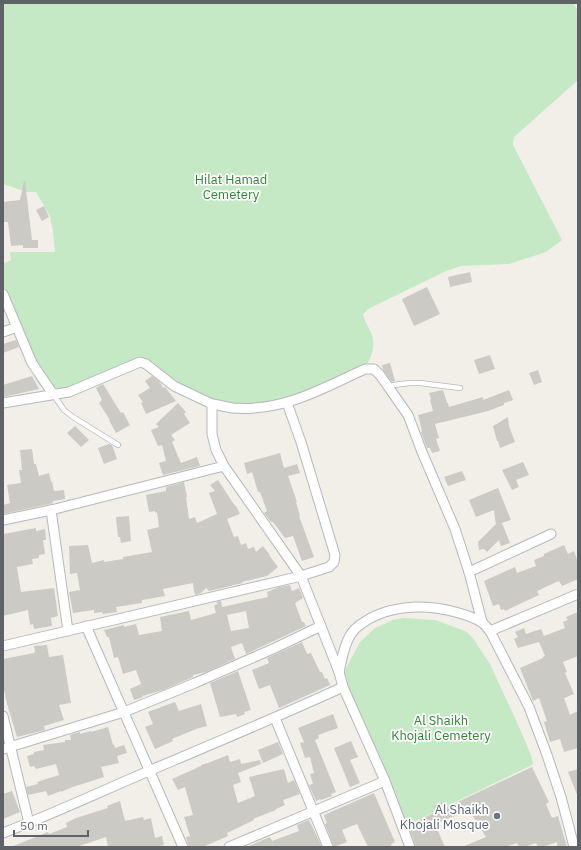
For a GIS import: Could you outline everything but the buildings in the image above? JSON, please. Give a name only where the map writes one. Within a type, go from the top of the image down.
[{"type":"street","points":[[3,294],[32,363],[53,394]]},
{"type":"street","points":[[3,332],[17,327]]},
{"type":"street","points":[[3,403],[69,392],[140,362],[146,364],[174,386],[212,404],[233,408],[252,408],[287,403],[305,397],[365,370],[374,370],[380,375],[408,415],[455,529],[469,572],[482,622]]},
{"type":"street","points":[[3,646],[301,576],[329,567],[334,562],[335,556],[301,442],[287,403]]},
{"type":"street","points":[[212,404],[212,434],[216,450],[224,466],[301,576],[339,672],[343,688],[385,781],[410,847]]},
{"type":"street","points":[[3,520],[51,510],[224,466]]},
{"type":"street","points":[[51,510],[68,631]]},
{"type":"street","points":[[469,572],[551,534]]},
{"type":"street","points":[[490,631],[578,594]]},
{"type":"street","points":[[339,672],[348,640],[354,630],[367,621],[387,611],[403,607],[422,607],[449,610],[467,615],[482,622],[490,631],[529,707],[561,797],[574,847]]},
{"type":"street","points":[[86,626],[183,847]]},
{"type":"street","points":[[7,748],[124,712],[275,648],[321,626]]},
{"type":"street","points":[[3,833],[343,688]]},
{"type":"street","points":[[3,716],[7,748],[28,823]]},
{"type":"street","points":[[275,718],[328,847]]},
{"type":"street","points":[[229,847],[385,781]]},
{"type":"lane","points":[[387,386],[409,382],[460,388]]},
{"type":"lane","points":[[53,394],[64,410],[118,445]]},
{"type":"green space","name":"Hilat Hamad Cemetery","points":[[3,3],[573,3],[578,11],[578,80],[514,137],[513,145],[562,240],[546,252],[509,264],[461,266],[446,271],[370,308],[363,314],[372,335],[373,350],[368,363],[362,371],[282,406],[236,413],[220,408],[171,385],[141,358],[59,392],[46,390],[37,382],[18,341],[3,300],[3,264],[11,260],[10,252],[55,252],[50,216],[36,192],[27,192],[3,184]]},
{"type":"green space","name":"Al Shaikh Khojali Cemetery","points":[[403,618],[435,620],[465,631],[472,637],[490,664],[519,727],[531,755],[533,764],[407,825],[344,682],[345,670],[360,642],[375,628],[393,620]]},
{"type":"place","name":"Al Shaikh Khojali Mosque","points":[[497,816]]}]
